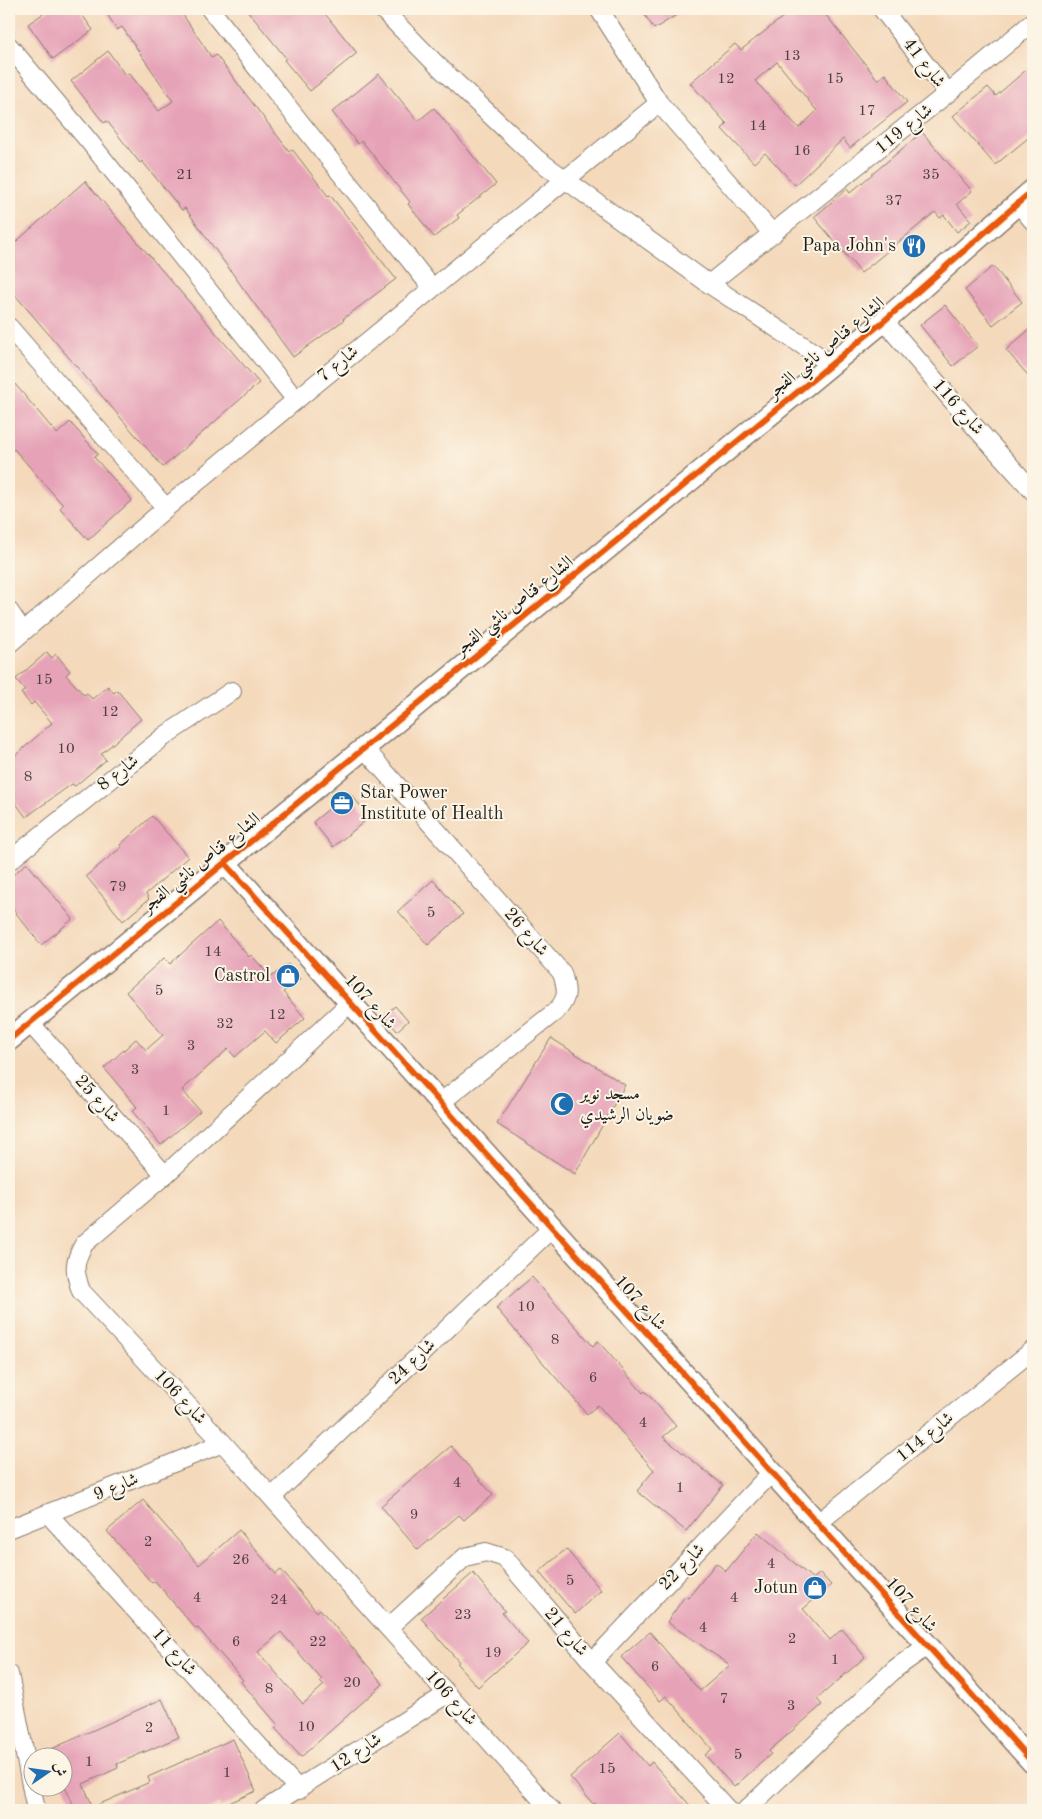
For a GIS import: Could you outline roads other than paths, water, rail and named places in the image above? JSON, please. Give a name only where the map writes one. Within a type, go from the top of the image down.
[{"type":"street","points":[[210,9],[432,288]]},
{"type":"street","points":[[382,9],[435,63],[523,147],[565,181],[710,284],[831,364]]},
{"type":"street","points":[[599,9],[659,103],[773,234]]},
{"type":"street","name":"شارع 41","points":[[882,9],[948,93]]},
{"type":"street","name":"شارع 119","points":[[710,284],[948,93],[1033,22]]},
{"type":"street","points":[[9,46],[88,140],[296,400]]},
{"type":"street","name":"شارع 7","points":[[9,644],[166,508],[659,103]]},
{"type":"street","points":[[1026,197],[1033,221]]},
{"type":"street","name":"الشارع قناص ناشي الفجر","points":[[9,1040],[884,321],[1026,197]]},
{"type":"street","name":"شارع 116","points":[[884,321],[1033,491]]},
{"type":"street","points":[[9,327],[166,508]]},
{"type":"street","points":[[9,611],[23,632]]},
{"type":"street","name":"شارع 8","points":[[9,861],[166,735],[232,691]]},
{"type":"street","name":"شارع 26","points":[[364,748],[562,973],[566,989],[564,1003],[556,1011],[440,1102]]},
{"type":"street","name":"شارع 107","points":[[225,863],[1033,1764]]},
{"type":"street","name":"شارع 106","points":[[350,1003],[165,1176],[84,1244],[76,1257],[75,1274],[81,1291],[272,1496],[551,1810]]},
{"type":"street","name":"شارع 25","points":[[30,1023],[165,1176]]},
{"type":"street","name":"شارع 24","points":[[272,1496],[553,1227]]},
{"type":"street","name":"شارع 114","points":[[818,1523],[1033,1350]]},
{"type":"street","name":"شارع 9","points":[[9,1529],[223,1443]]},
{"type":"street","name":"شارع 22","points":[[592,1662],[772,1472]]},
{"type":"street","name":"شارع 11","points":[[48,1514],[299,1790]]},
{"type":"street","name":"شارع 21","points":[[389,1628],[465,1558],[486,1552],[505,1558],[592,1662],[728,1810]]},
{"type":"street","points":[[746,1810],[896,1668],[927,1646]]},
{"type":"street","points":[[9,1674],[36,1810]]},
{"type":"street","name":"شارع 12","points":[[264,1810],[299,1790],[447,1694]]},
{"type":"place","name":"Papa John's","points":[[914,246]]},
{"type":"place","name":"Star Power Institute of Health","points":[[342,803]]},
{"type":"place","name":"Castrol","points":[[288,976]]},
{"type":"place","name":"مسجد نوير ضويان الرشيدي","points":[[562,1104]]},
{"type":"place","name":"Jotun","points":[[815,1588]]}]
